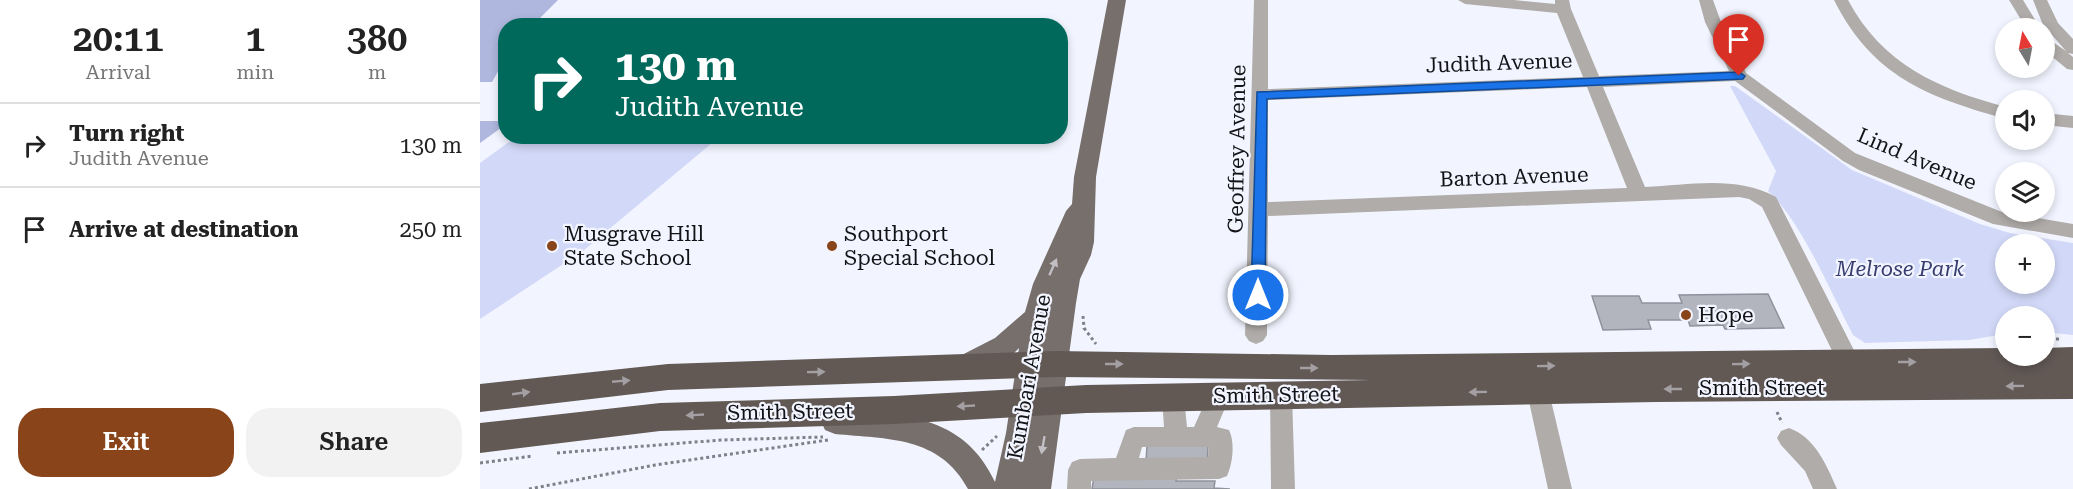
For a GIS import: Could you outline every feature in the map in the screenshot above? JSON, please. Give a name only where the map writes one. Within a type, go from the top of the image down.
[{"type":"highway","name":"Smith Street","points":[[480,398],[668,377],[1042,364],[1332,368],[2073,360]]},
{"type":"highway","name":"Smith Street","points":[[480,438],[615,421],[754,413],[894,410],[1037,401],[1281,395],[2073,386]]},
{"type":"main road","name":"Kumbari Avenue","points":[[1036,489],[1037,401],[1042,364],[1082,242],[1083,201],[1117,0]]},
{"type":"main road","name":"Kumbari Avenue","points":[[1042,364],[1036,318],[1045,284],[1083,201]]},
{"type":"main road","points":[[961,368],[1004,346],[1036,318]]},
{"type":"main road","name":"Kumbari Avenue","points":[[1008,489],[1037,401]]},
{"type":"main road","points":[[754,413],[900,428],[927,434],[948,443],[961,453],[975,471],[983,489]]},
{"type":"street","name":"Geoffrey Avenue","points":[[1256,335],[1262,0]]},
{"type":"street","points":[[1465,0],[1563,4],[1639,195]]},
{"type":"street","name":"Lind Avenue","points":[[1706,0],[1713,22],[1739,76],[1849,157],[2001,219],[2073,231]]},
{"type":"street","points":[[1841,0],[1861,36],[1899,69],[1936,91],[1995,110]]},
{"type":"street","points":[[2016,0],[2027,18]]},
{"type":"street","points":[[2040,0],[2051,25],[2073,49]]},
{"type":"street","points":[[2055,50],[2073,65]]},
{"type":"street","name":"Judith Avenue","points":[[1261,95],[1739,76]]},
{"type":"street","points":[[2055,120],[2073,122]]},
{"type":"street","name":"Barton Avenue","points":[[1259,209],[1739,190],[1754,193],[1769,202],[1849,362]]},
{"type":"street","points":[[1538,392],[1560,489]]},
{"type":"street","points":[[1281,395],[1283,489]]},
{"type":"street","points":[[1201,436],[1219,396]]},
{"type":"street","points":[[1173,397],[1176,437]]},
{"type":"street","points":[[1079,489],[1080,470],[1124,470],[1219,468],[1221,437],[1134,437],[1124,470]]},
{"type":"street","points":[[1789,438],[1814,464],[1825,489]]},
{"type":"path","points":[[1085,306],[1084,328],[1096,343],[1093,352]]},
{"type":"path","points":[[977,456],[1000,433]]},
{"type":"path","points":[[529,489],[655,465],[835,438],[721,440],[547,454]]},
{"type":"path","points":[[480,463],[536,455]]},
{"type":"green space","name":"Melrose Park","points":[[1730,86],[1735,86],[1852,170],[1980,224],[2016,234],[1995,234],[1995,294],[2055,294],[2055,240],[2073,243],[2073,335],[2055,333],[2055,306],[1995,306],[1995,336],[1969,340],[1865,343],[1853,335],[1804,239],[1781,204],[1768,191],[1776,171]]},
{"type":"green space","points":[[506,144],[711,144],[583,251],[480,319],[480,163]]},
{"type":"shaded area","points":[[480,0],[558,0],[540,18],[498,18],[498,71],[492,82],[480,82]]},
{"type":"shaded area","points":[[480,121],[498,121],[498,130],[480,143]]},
{"type":"building","points":[[1768,294],[1784,328],[1725,329],[1723,325],[1690,326],[1688,320],[1648,320],[1651,329],[1603,330],[1592,296],[1639,296],[1642,303],[1682,303],[1679,295]]},
{"type":"building","points":[[1208,445],[1207,471],[1145,476],[1147,446]]},
{"type":"building","points":[[1177,475],[1176,481],[1215,481],[1214,488],[1230,489],[1092,489],[1094,476]]},
{"type":"place","name":"Musgrave Hill State School","points":[[552,246]]},
{"type":"place","name":"Southport Special School","points":[[832,246]]},
{"type":"place","name":"Hope","points":[[1686,315]]},
{"type":"route","points":[[1258,295],[1261,95],[1739,76]]}]
